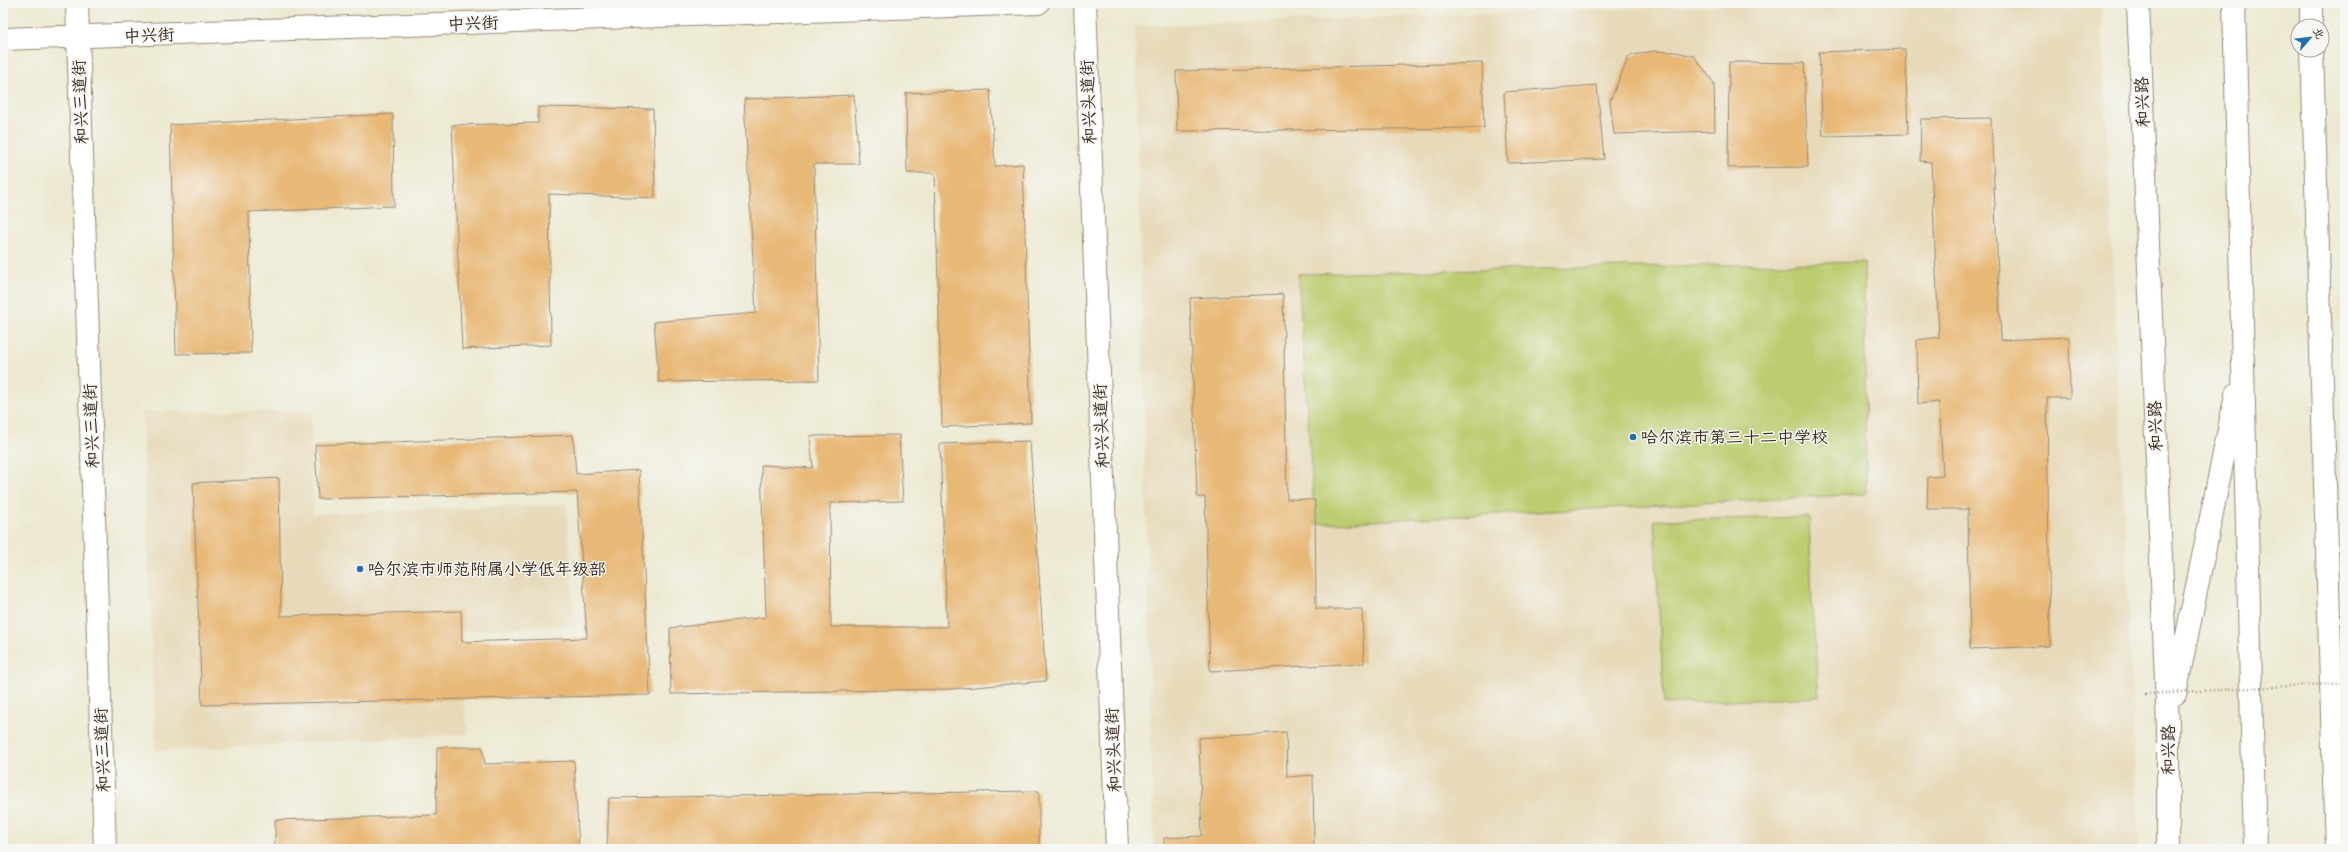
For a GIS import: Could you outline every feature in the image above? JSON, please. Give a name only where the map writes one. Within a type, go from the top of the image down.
[{"type":"main road","name":"和兴三道街","points":[[77,3],[105,849]]},
{"type":"main road","name":"中兴街","points":[[3,39],[1038,3]]},
{"type":"main road","name":"和兴头道街","points":[[1085,3],[1117,849]]},
{"type":"main road","name":"和兴路","points":[[2138,3],[2168,727],[2168,849]]},
{"type":"main road","points":[[2234,3],[2244,356],[2255,849]]},
{"type":"main road","points":[[2311,3],[2311,18]]},
{"type":"main road","points":[[2312,58],[2336,849]]},
{"type":"main road","points":[[2168,727],[2244,356]]},
{"type":"path","points":[[2145,694],[2345,684]]},
{"type":"shaded area","name":"哈尔滨市第三十二中学校","points":[[1787,3],[2101,3],[2139,849],[1154,849],[1135,26]]},
{"type":"shaded area","name":"哈尔滨市师范附属小学低年级部","points":[[311,411],[313,514],[566,504],[575,625],[462,631],[464,700],[468,734],[156,751],[142,412]]},
{"type":"green space","points":[[1864,262],[1866,494],[1315,524],[1298,274]]},
{"type":"green space","points":[[1809,517],[1812,606],[1819,697],[1664,704],[1654,520]]},
{"type":"building","points":[[1905,49],[1908,134],[1823,136],[1819,52]]},
{"type":"building","points":[[1654,51],[1675,52],[1694,56],[1714,83],[1715,131],[1614,134],[1610,101],[1629,56]]},
{"type":"building","points":[[1729,62],[1804,63],[1808,167],[1728,168]]},
{"type":"building","points":[[1482,63],[1484,128],[1177,131],[1176,71]]},
{"type":"building","points":[[1597,85],[1604,159],[1508,163],[1504,92]]},
{"type":"building","points":[[990,90],[995,166],[1023,164],[1031,423],[942,427],[935,173],[907,173],[906,93]]},
{"type":"building","points":[[854,95],[859,164],[814,164],[819,380],[659,382],[654,322],[756,313],[744,99]]},
{"type":"building","points":[[538,107],[653,109],[655,198],[549,194],[551,345],[462,349],[452,125],[538,123]]},
{"type":"building","points":[[393,114],[394,206],[249,212],[251,353],[176,354],[170,125]]},
{"type":"building","points":[[1991,118],[2001,340],[2069,337],[2070,398],[2047,398],[2050,646],[1970,649],[1968,509],[1927,509],[1928,477],[1943,476],[1939,402],[1918,404],[1917,340],[1939,337],[1931,162],[1920,161],[1921,119]]},
{"type":"building","points":[[1283,294],[1287,499],[1315,500],[1316,609],[1362,609],[1364,663],[1210,671],[1205,497],[1197,497],[1190,298]]},
{"type":"building","points":[[573,435],[576,474],[639,470],[650,695],[202,705],[193,483],[279,478],[281,616],[461,611],[462,642],[587,638],[577,492],[318,499],[315,445]]},
{"type":"building","points":[[899,435],[903,501],[830,503],[831,627],[947,627],[940,444],[1030,441],[1046,681],[951,689],[671,694],[670,628],[766,617],[761,465],[813,468],[810,436]]},
{"type":"building","points":[[1286,732],[1287,777],[1313,775],[1314,848],[1164,849],[1164,838],[1202,836],[1199,738]]},
{"type":"building","points":[[437,747],[482,747],[485,764],[574,761],[579,849],[275,849],[275,820],[436,815]]},
{"type":"building","points":[[1039,791],[1039,849],[607,849],[609,798]]},
{"type":"place","name":"哈尔滨市第三十二中学校","points":[[1633,437]]},
{"type":"place","name":"哈尔滨市师范附属小学低年级部","points":[[360,569]]}]
